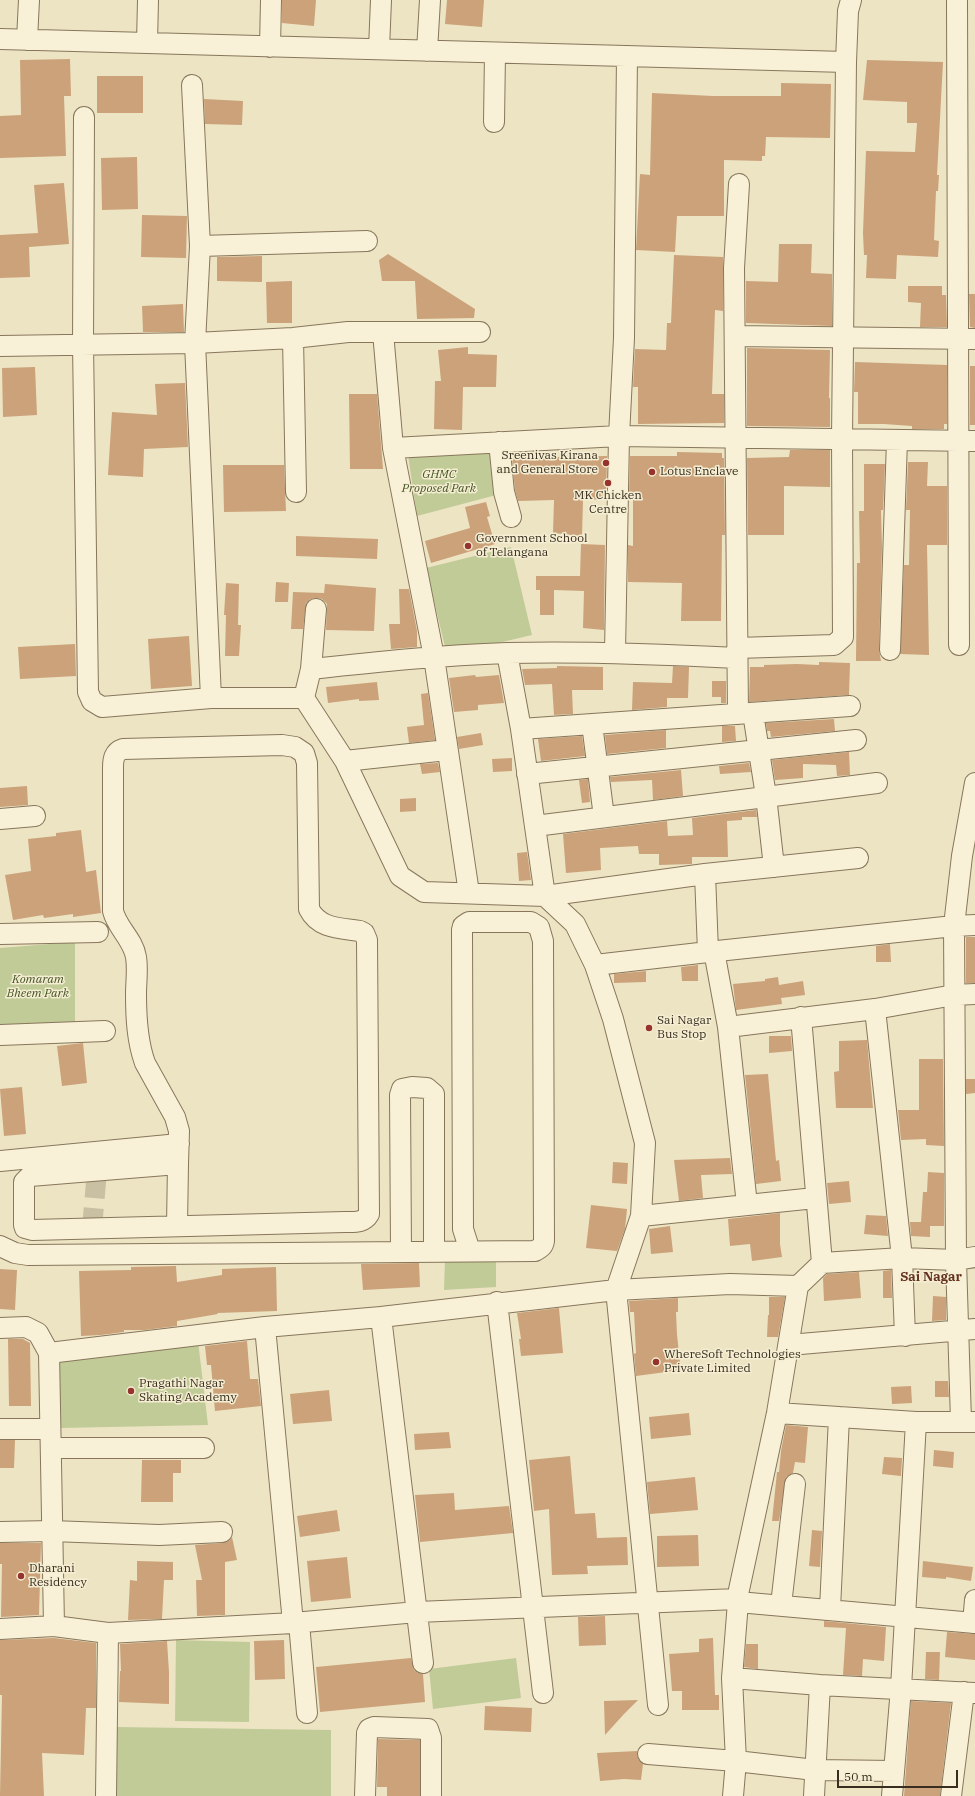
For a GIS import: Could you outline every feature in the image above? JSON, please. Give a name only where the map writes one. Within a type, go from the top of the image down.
[{"type":"street","points":[[27,40],[28,0]]},
{"type":"street","points":[[146,44],[148,0]]},
{"type":"street","points":[[270,47],[271,0]]},
{"type":"street","points":[[379,50],[381,0]]},
{"type":"street","points":[[427,51],[430,0]]},
{"type":"street","points":[[311,669],[434,657],[507,653],[737,653],[834,645],[843,637],[842,438],[846,62],[848,11],[851,0]]},
{"type":"street","points":[[957,0],[966,339],[966,441],[959,645]]},
{"type":"street","points":[[0,39],[846,62]]},
{"type":"street","points":[[494,122],[495,53]]},
{"type":"street","points":[[615,652],[619,436],[624,338],[628,56]]},
{"type":"street","points":[[192,85],[200,246],[195,343],[211,698]]},
{"type":"street","points":[[84,117],[83,344],[88,692],[92,702],[102,707],[211,698],[304,698]]},
{"type":"street","points":[[739,184],[734,268],[736,336],[734,437],[737,653],[745,714],[759,750],[774,867]]},
{"type":"street","points":[[200,246],[368,241]]},
{"type":"street","points":[[0,346],[195,343],[293,338],[348,332],[480,332]]},
{"type":"street","points":[[383,332],[393,448],[434,657],[469,893]]},
{"type":"street","points":[[736,336],[966,339]]},
{"type":"street","points":[[293,338],[296,492]]},
{"type":"street","points":[[393,448],[619,436],[842,438],[966,441]]},
{"type":"street","points":[[890,650],[897,440]]},
{"type":"street","points":[[499,442],[504,492],[511,517]]},
{"type":"street","points":[[316,609],[311,669],[304,698],[345,762],[400,876],[424,892],[545,896],[705,874],[858,858]]},
{"type":"street","points":[[507,653],[521,729],[545,896],[575,924],[595,965],[613,1018],[645,1143],[642,1216],[616,1290],[649,1603],[658,1705]]},
{"type":"street","points":[[521,729],[850,706]]},
{"type":"street","points":[[592,724],[604,817]]},
{"type":"street","points":[[527,774],[856,740]]},
{"type":"street","points":[[177,1226],[179,1132],[175,1117],[142,1055],[136,1013],[135,955],[131,943],[114,916],[113,911],[113,768],[115,754],[118,750],[123,749],[282,745],[295,747],[301,750],[306,757],[309,909],[313,916],[328,926],[360,931],[364,933],[367,940],[369,1214],[367,1218],[360,1221],[32,1230],[25,1228],[23,1187],[24,1182],[30,1176],[178,1164]]},
{"type":"street","points":[[345,762],[447,750]]},
{"type":"street","points":[[534,826],[877,783]]},
{"type":"street","points":[[777,1413],[916,1422],[968,1422],[966,1259],[954,995],[954,926],[968,856],[975,783]]},
{"type":"street","points":[[0,819],[36,816]]},
{"type":"street","points":[[705,874],[711,952],[728,1027],[747,1205]]},
{"type":"street","points":[[0,1246],[14,1253],[28,1255],[434,1250],[466,1251],[535,1251],[543,1246],[543,941],[539,927],[531,922],[470,922],[463,926],[462,930],[463,1229],[466,1251]]},
{"type":"street","points":[[595,965],[954,926],[975,925]]},
{"type":"street","points":[[0,934],[98,932]]},
{"type":"street","points":[[728,1027],[875,1009],[954,995],[975,994]]},
{"type":"street","points":[[875,1009],[902,1258],[905,1336]]},
{"type":"street","points":[[801,1017],[815,1198],[822,1263]]},
{"type":"street","points":[[0,1035],[105,1030]]},
{"type":"street","points":[[401,1251],[400,1096],[402,1089],[412,1087],[427,1088],[431,1090],[435,1100],[434,1250]]},
{"type":"street","points":[[0,1161],[179,1144]]},
{"type":"street","points":[[95,1151],[97,1171]]},
{"type":"street","points":[[642,1216],[815,1198]]},
{"type":"street","points":[[92,1228],[92,1254]]},
{"type":"street","points":[[733,1796],[736,1761],[732,1678],[737,1601],[777,1413],[798,1286],[822,1263],[902,1258],[966,1259]]},
{"type":"street","points":[[49,1353],[265,1327],[381,1316],[616,1290],[730,1284],[798,1286]]},
{"type":"street","points":[[497,1302],[542,1693]]},
{"type":"street","points":[[381,1316],[423,1663]]},
{"type":"street","points":[[0,1328],[26,1327],[38,1333],[49,1353],[54,1626]]},
{"type":"street","points":[[265,1327],[296,1623],[307,1713]]},
{"type":"street","points":[[789,1345],[967,1330]]},
{"type":"street","points":[[830,1609],[839,1417]]},
{"type":"street","points":[[892,1796],[901,1688],[916,1422]]},
{"type":"street","points":[[0,1429],[50,1438],[204,1448]]},
{"type":"street","points":[[781,1605],[795,1484]]},
{"type":"street","points":[[0,1532],[52,1531],[159,1535],[222,1532]]},
{"type":"street","points":[[0,1629],[54,1626],[108,1633],[296,1623],[416,1612],[737,1601],[974,1623],[975,1600]]},
{"type":"street","points":[[106,1796],[108,1633]]},
{"type":"street","points":[[732,1678],[820,1685],[970,1692],[951,1796]]},
{"type":"street","points":[[814,1796],[820,1685]]},
{"type":"street","points":[[365,1796],[367,1733],[369,1729],[374,1727],[428,1728],[431,1738],[430,1796]]},
{"type":"street","points":[[648,1754],[736,1761],[815,1770],[894,1770]]},
{"type":"green space","name":"GHMC Proposed Park","points":[[490,453],[500,494],[417,516],[408,455]]},
{"type":"green space","name":"Government School of Telangana","points":[[511,547],[532,635],[447,655],[426,568]]},
{"type":"green space","name":"Komaram Bheem Park","points":[[75,942],[75,1025],[0,1028],[0,948]]},
{"type":"green space","points":[[445,1259],[496,1259],[496,1287],[444,1290]]},
{"type":"green space","name":"Pragathi Nagar Skating Academy","points":[[198,1341],[208,1425],[60,1428],[57,1356]]},
{"type":"green space","points":[[176,1640],[250,1642],[249,1722],[175,1721]]},
{"type":"green space","points":[[516,1658],[521,1698],[433,1709],[429,1669]]},
{"type":"green space","points":[[116,1727],[331,1730],[331,1796],[115,1796]]},
{"type":"building","points":[[282,0],[316,0],[314,26],[282,23]]},
{"type":"building","points":[[447,0],[484,0],[482,27],[445,24]]},
{"type":"building","points":[[70,59],[71,96],[64,96],[66,156],[0,158],[0,116],[21,115],[20,60]]},
{"type":"building","points":[[867,60],[943,62],[937,175],[939,175],[938,191],[936,191],[934,240],[939,241],[938,257],[897,255],[896,279],[866,278],[867,255],[864,255],[863,233],[866,151],[915,152],[917,123],[907,123],[907,102],[863,100]]},
{"type":"building","points":[[97,76],[143,76],[143,113],[97,113]]},
{"type":"building","points":[[781,83],[831,84],[830,138],[766,137],[765,156],[762,156],[762,161],[724,160],[724,216],[677,216],[675,252],[636,250],[640,174],[650,175],[652,93],[713,96],[781,96]]},
{"type":"building","points":[[204,99],[243,101],[242,125],[205,124]]},
{"type":"building","points":[[137,157],[138,209],[102,210],[101,158]]},
{"type":"building","points":[[64,183],[69,244],[29,247],[30,277],[0,278],[0,235],[38,233],[34,185]]},
{"type":"building","points":[[142,215],[187,216],[186,258],[141,257]]},
{"type":"building","points":[[779,244],[812,244],[811,273],[832,274],[832,326],[746,323],[746,281],[778,282]]},
{"type":"building","points":[[388,254],[475,309],[474,318],[417,319],[415,281],[382,281],[379,260]]},
{"type":"building","points":[[674,255],[723,257],[723,311],[715,310],[712,394],[724,394],[724,423],[638,424],[638,387],[633,387],[635,349],[666,350],[667,323],[671,323]]},
{"type":"building","points":[[262,256],[262,282],[217,281],[217,257]]},
{"type":"building","points":[[292,281],[292,323],[267,323],[266,282]]},
{"type":"building","points":[[908,286],[942,286],[942,295],[946,295],[947,327],[920,327],[921,303],[908,302]]},
{"type":"building","points":[[969,294],[975,294],[975,328],[970,327]]},
{"type":"building","points":[[183,304],[184,332],[143,332],[142,306]]},
{"type":"building","points":[[468,347],[468,354],[497,355],[496,387],[463,387],[462,430],[434,429],[435,381],[441,381],[438,350]]},
{"type":"building","points":[[747,348],[830,350],[830,427],[747,426]]},
{"type":"building","points":[[855,362],[947,365],[947,424],[944,424],[944,429],[912,429],[912,426],[858,424],[858,392],[854,392]]},
{"type":"building","points":[[970,366],[975,366],[975,425],[970,425]]},
{"type":"building","points":[[35,367],[37,415],[3,417],[2,368]]},
{"type":"building","points":[[185,383],[188,447],[144,449],[143,477],[108,475],[112,412],[157,415],[155,384]]},
{"type":"building","points":[[349,394],[377,394],[383,469],[350,469]]},
{"type":"building","points":[[790,450],[830,450],[830,487],[784,486],[784,535],[748,535],[747,458],[789,457]]},
{"type":"building","points":[[677,452],[722,453],[722,458],[724,458],[725,535],[722,535],[721,621],[681,621],[682,583],[628,582],[628,545],[633,546],[633,499],[629,499],[630,456],[677,456]]},
{"type":"building","points":[[607,456],[606,499],[583,500],[582,536],[553,533],[554,500],[518,501],[515,490],[512,458]]},
{"type":"building","points":[[908,462],[928,462],[927,486],[947,486],[947,545],[927,545],[929,655],[900,654],[904,565],[909,565],[910,510],[906,510]]},
{"type":"building","points":[[864,464],[885,464],[883,510],[881,510],[882,547],[879,650],[881,661],[856,661],[857,563],[860,563],[859,511],[864,511]]},
{"type":"building","points":[[223,465],[284,465],[286,511],[224,512]]},
{"type":"building","points":[[486,502],[490,516],[487,517],[495,544],[431,563],[425,541],[470,528],[465,507]]},
{"type":"building","points":[[296,536],[378,539],[377,559],[296,556]]},
{"type":"building","points":[[581,544],[605,545],[604,630],[583,628],[584,591],[554,590],[554,615],[540,615],[540,590],[536,590],[536,576],[580,576]]},
{"type":"building","points":[[276,582],[289,583],[288,602],[275,602]]},
{"type":"building","points":[[226,583],[239,584],[238,625],[241,625],[239,656],[225,656],[226,615],[224,615]]},
{"type":"building","points":[[325,584],[376,588],[374,631],[326,630],[327,604],[322,599],[317,598],[311,599],[306,603],[303,629],[291,629],[293,592],[324,593]]},
{"type":"building","points":[[399,589],[409,589],[417,631],[417,647],[391,649],[389,624],[400,624]]},
{"type":"building","points":[[189,636],[192,686],[151,689],[148,639]]},
{"type":"building","points":[[75,644],[76,676],[20,679],[18,647]]},
{"type":"building","points":[[819,662],[850,663],[849,695],[749,702],[750,667],[797,664],[819,665]]},
{"type":"building","points":[[557,666],[603,667],[603,690],[572,690],[573,714],[554,715],[552,684],[525,685],[522,669],[557,668]]},
{"type":"building","points":[[673,666],[689,667],[688,698],[667,698],[667,707],[632,710],[633,682],[672,683]]},
{"type":"building","points":[[475,675],[476,677],[499,675],[504,703],[478,705],[478,710],[454,712],[449,678]]},
{"type":"building","points":[[712,681],[726,681],[726,703],[721,703],[721,697],[712,697]]},
{"type":"building","points":[[377,682],[379,700],[359,701],[359,699],[328,703],[326,687]]},
{"type":"building","points":[[428,693],[435,740],[409,743],[407,727],[424,725],[421,694]]},
{"type":"building","points":[[834,719],[835,731],[771,737],[770,731],[767,731],[766,723]]},
{"type":"building","points":[[722,726],[735,726],[736,741],[722,742]]},
{"type":"building","points":[[666,730],[666,748],[607,754],[605,735]]},
{"type":"building","points":[[481,733],[483,745],[459,749],[457,737]]},
{"type":"building","points":[[582,736],[585,756],[541,761],[538,739]]},
{"type":"building","points":[[849,752],[850,775],[837,776],[836,765],[803,764],[803,778],[775,780],[772,760]]},
{"type":"building","points":[[512,758],[512,771],[493,772],[492,759]]},
{"type":"building","points":[[438,763],[440,772],[422,774],[420,764]]},
{"type":"building","points":[[749,763],[751,772],[720,774],[719,766]]},
{"type":"building","points":[[681,770],[683,796],[653,800],[652,780],[611,782],[610,777]]},
{"type":"building","points":[[588,779],[590,802],[582,803],[579,780]]},
{"type":"building","points":[[27,786],[28,805],[0,807],[0,788]]},
{"type":"building","points":[[416,798],[416,811],[400,812],[400,799]]},
{"type":"building","points":[[756,810],[757,817],[742,817],[742,820],[727,821],[728,857],[692,857],[692,864],[659,865],[659,854],[639,854],[638,846],[600,848],[601,870],[566,873],[563,834],[667,821],[668,836],[693,835],[692,818]]},
{"type":"building","points":[[81,830],[86,872],[96,870],[101,913],[73,917],[73,914],[44,918],[43,915],[13,920],[5,875],[31,871],[28,839],[56,836],[56,833]]},
{"type":"building","points":[[527,852],[531,880],[519,881],[517,853]]},
{"type":"building","points":[[966,937],[975,937],[975,983],[966,983]]},
{"type":"building","points":[[890,944],[891,962],[876,962],[876,946]]},
{"type":"building","points":[[698,965],[698,981],[682,981],[681,967]]},
{"type":"building","points":[[646,971],[646,982],[614,983],[614,974]]},
{"type":"building","points":[[778,977],[779,985],[803,981],[805,995],[781,998],[782,1004],[736,1010],[733,984],[765,981],[765,979]]},
{"type":"building","points":[[769,1036],[791,1036],[792,1051],[769,1053]]},
{"type":"building","points":[[867,1040],[873,1108],[836,1108],[834,1072],[839,1071],[839,1041]]},
{"type":"building","points":[[83,1043],[87,1083],[62,1086],[57,1046]]},
{"type":"building","points":[[919,1059],[943,1059],[944,1146],[926,1145],[926,1139],[901,1140],[898,1110],[919,1110]]},
{"type":"building","points":[[768,1074],[776,1161],[779,1160],[781,1181],[756,1184],[745,1075]]},
{"type":"building","points":[[966,1079],[975,1079],[975,1093],[966,1094]]},
{"type":"building","points":[[22,1087],[26,1134],[4,1136],[0,1089]]},
{"type":"building","points":[[730,1158],[732,1174],[701,1175],[703,1198],[679,1201],[674,1160]]},
{"type":"building","points":[[613,1162],[628,1163],[627,1184],[612,1183]]},
{"type":"building","points":[[928,1172],[944,1173],[944,1226],[930,1226],[930,1237],[911,1236],[910,1222],[921,1222],[923,1192],[927,1192]]},
{"type":"building","points":[[849,1181],[851,1202],[829,1204],[827,1183]]},
{"type":"building","points":[[591,1205],[627,1209],[625,1229],[617,1251],[586,1248]]},
{"type":"building","points":[[780,1213],[780,1244],[782,1257],[752,1261],[750,1244],[730,1246],[728,1219]]},
{"type":"building","points":[[866,1215],[886,1216],[888,1236],[864,1234]]},
{"type":"building","points":[[670,1226],[673,1252],[651,1254],[649,1229]]},
{"type":"building","points":[[419,1263],[420,1287],[363,1290],[361,1264]]},
{"type":"building","points":[[176,1266],[177,1282],[222,1275],[222,1269],[276,1267],[277,1311],[217,1313],[218,1314],[177,1321],[177,1326],[145,1330],[124,1330],[124,1332],[81,1336],[79,1271],[131,1270],[131,1267]]},
{"type":"building","points":[[0,1269],[17,1270],[15,1310],[0,1309]]},
{"type":"building","points":[[891,1270],[892,1298],[883,1298],[883,1271]]},
{"type":"building","points":[[859,1272],[861,1298],[824,1301],[823,1278],[827,1274]]},
{"type":"building","points":[[933,1296],[946,1297],[946,1320],[932,1321]]},
{"type":"building","points":[[769,1297],[785,1297],[778,1337],[767,1337]]},
{"type":"building","points":[[678,1298],[678,1312],[676,1312],[681,1370],[636,1376],[634,1354],[636,1353],[634,1312],[630,1312],[629,1301]]},
{"type":"building","points":[[559,1308],[563,1353],[521,1356],[519,1339],[521,1339],[517,1313]]},
{"type":"building","points":[[8,1339],[23,1339],[30,1343],[31,1406],[9,1406]]},
{"type":"building","points":[[247,1341],[250,1379],[258,1379],[261,1406],[215,1411],[211,1365],[207,1365],[205,1346]]},
{"type":"building","points":[[935,1381],[948,1381],[949,1397],[935,1397]]},
{"type":"building","points":[[911,1386],[912,1403],[892,1404],[891,1387]]},
{"type":"building","points":[[329,1390],[332,1421],[293,1424],[290,1394]]},
{"type":"building","points":[[689,1413],[691,1435],[651,1439],[649,1417]]},
{"type":"building","points":[[786,1425],[808,1427],[805,1463],[795,1462],[793,1473],[786,1477],[779,1521],[772,1521],[777,1472],[779,1472]]},
{"type":"building","points":[[449,1432],[451,1448],[415,1450],[414,1434]]},
{"type":"building","points":[[0,1440],[15,1440],[14,1468],[0,1468]]},
{"type":"building","points":[[934,1450],[954,1452],[953,1468],[933,1466]]},
{"type":"building","points":[[570,1456],[575,1514],[595,1513],[597,1538],[627,1537],[628,1565],[587,1566],[588,1574],[552,1575],[549,1509],[534,1511],[529,1460]]},
{"type":"building","points":[[884,1457],[902,1458],[901,1476],[882,1474]]},
{"type":"building","points":[[142,1460],[181,1460],[181,1473],[173,1473],[173,1502],[141,1502]]},
{"type":"building","points":[[695,1477],[698,1510],[650,1514],[647,1482]]},
{"type":"building","points":[[454,1493],[455,1510],[509,1506],[513,1533],[420,1542],[415,1495]]},
{"type":"building","points":[[337,1510],[340,1531],[300,1537],[297,1516]]},
{"type":"building","points":[[812,1530],[822,1531],[820,1567],[809,1566]]},
{"type":"building","points":[[698,1535],[699,1566],[657,1567],[657,1536]]},
{"type":"building","points":[[232,1537],[237,1560],[225,1562],[225,1615],[197,1616],[196,1580],[202,1580],[195,1545],[223,1543],[229,1541]]},
{"type":"building","name":"Dharani Residency","points":[[0,1543],[41,1543],[39,1615],[1,1617],[2,1564],[0,1564]]},
{"type":"building","points":[[347,1557],[351,1598],[311,1602],[307,1561]]},
{"type":"building","points":[[137,1561],[173,1562],[173,1580],[164,1580],[162,1619],[128,1620],[130,1580],[137,1581]]},
{"type":"building","points":[[923,1561],[973,1567],[971,1581],[946,1577],[946,1579],[922,1577]]},
{"type":"building","points":[[605,1616],[606,1645],[579,1646],[578,1617]]},
{"type":"building","points":[[824,1621],[886,1627],[884,1661],[863,1659],[862,1676],[843,1675],[846,1628],[824,1627]]},
{"type":"building","points":[[947,1632],[975,1634],[975,1660],[945,1657]]},
{"type":"building","points":[[54,1638],[96,1643],[96,1708],[86,1708],[84,1755],[42,1753],[44,1796],[0,1796],[2,1695],[0,1695],[0,1640]]},
{"type":"building","points":[[713,1638],[715,1695],[719,1695],[719,1710],[682,1710],[682,1691],[672,1691],[669,1654],[699,1652],[699,1639]]},
{"type":"building","points":[[284,1640],[285,1679],[255,1680],[254,1641]]},
{"type":"building","points":[[167,1641],[169,1704],[119,1702],[121,1671],[120,1644]]},
{"type":"building","points":[[746,1644],[758,1644],[758,1669],[744,1667]]},
{"type":"building","points":[[926,1652],[940,1652],[939,1680],[925,1679]]},
{"type":"building","points":[[411,1658],[414,1670],[423,1674],[425,1702],[320,1712],[316,1667]]},
{"type":"building","points":[[638,1700],[624,1714],[605,1735],[604,1701]]},
{"type":"building","points":[[911,1701],[951,1703],[940,1796],[904,1796]]},
{"type":"building","points":[[485,1706],[532,1708],[531,1732],[484,1730]]},
{"type":"building","points":[[378,1739],[420,1740],[420,1796],[387,1796],[387,1787],[377,1787]]},
{"type":"building","points":[[637,1751],[638,1759],[643,1764],[641,1780],[624,1779],[600,1781],[597,1753]]},
{"type":"tunnel","points":[[92,1228],[97,1171]]},
{"type":"place","name":"Sreenivas Kirana and General Store","points":[[606,463]]},
{"type":"place","name":"Lotus Enclave","points":[[652,472]]},
{"type":"place","name":"MK Chicken Centre","points":[[608,483]]},
{"type":"place","name":"Government School of Telangana","points":[[468,546]]},
{"type":"place","name":"Sai Nagar Bus Stop","points":[[649,1028]]},
{"type":"place","name":"WhereSoft Technologies Private Limited","points":[[656,1362]]},
{"type":"place","name":"Pragathi Nagar Skating Academy","points":[[131,1391]]},
{"type":"place","name":"Dharani Residency","points":[[21,1576]]},
{"type":"district","name":"Sai Nagar","points":[[931,1277]]}]
